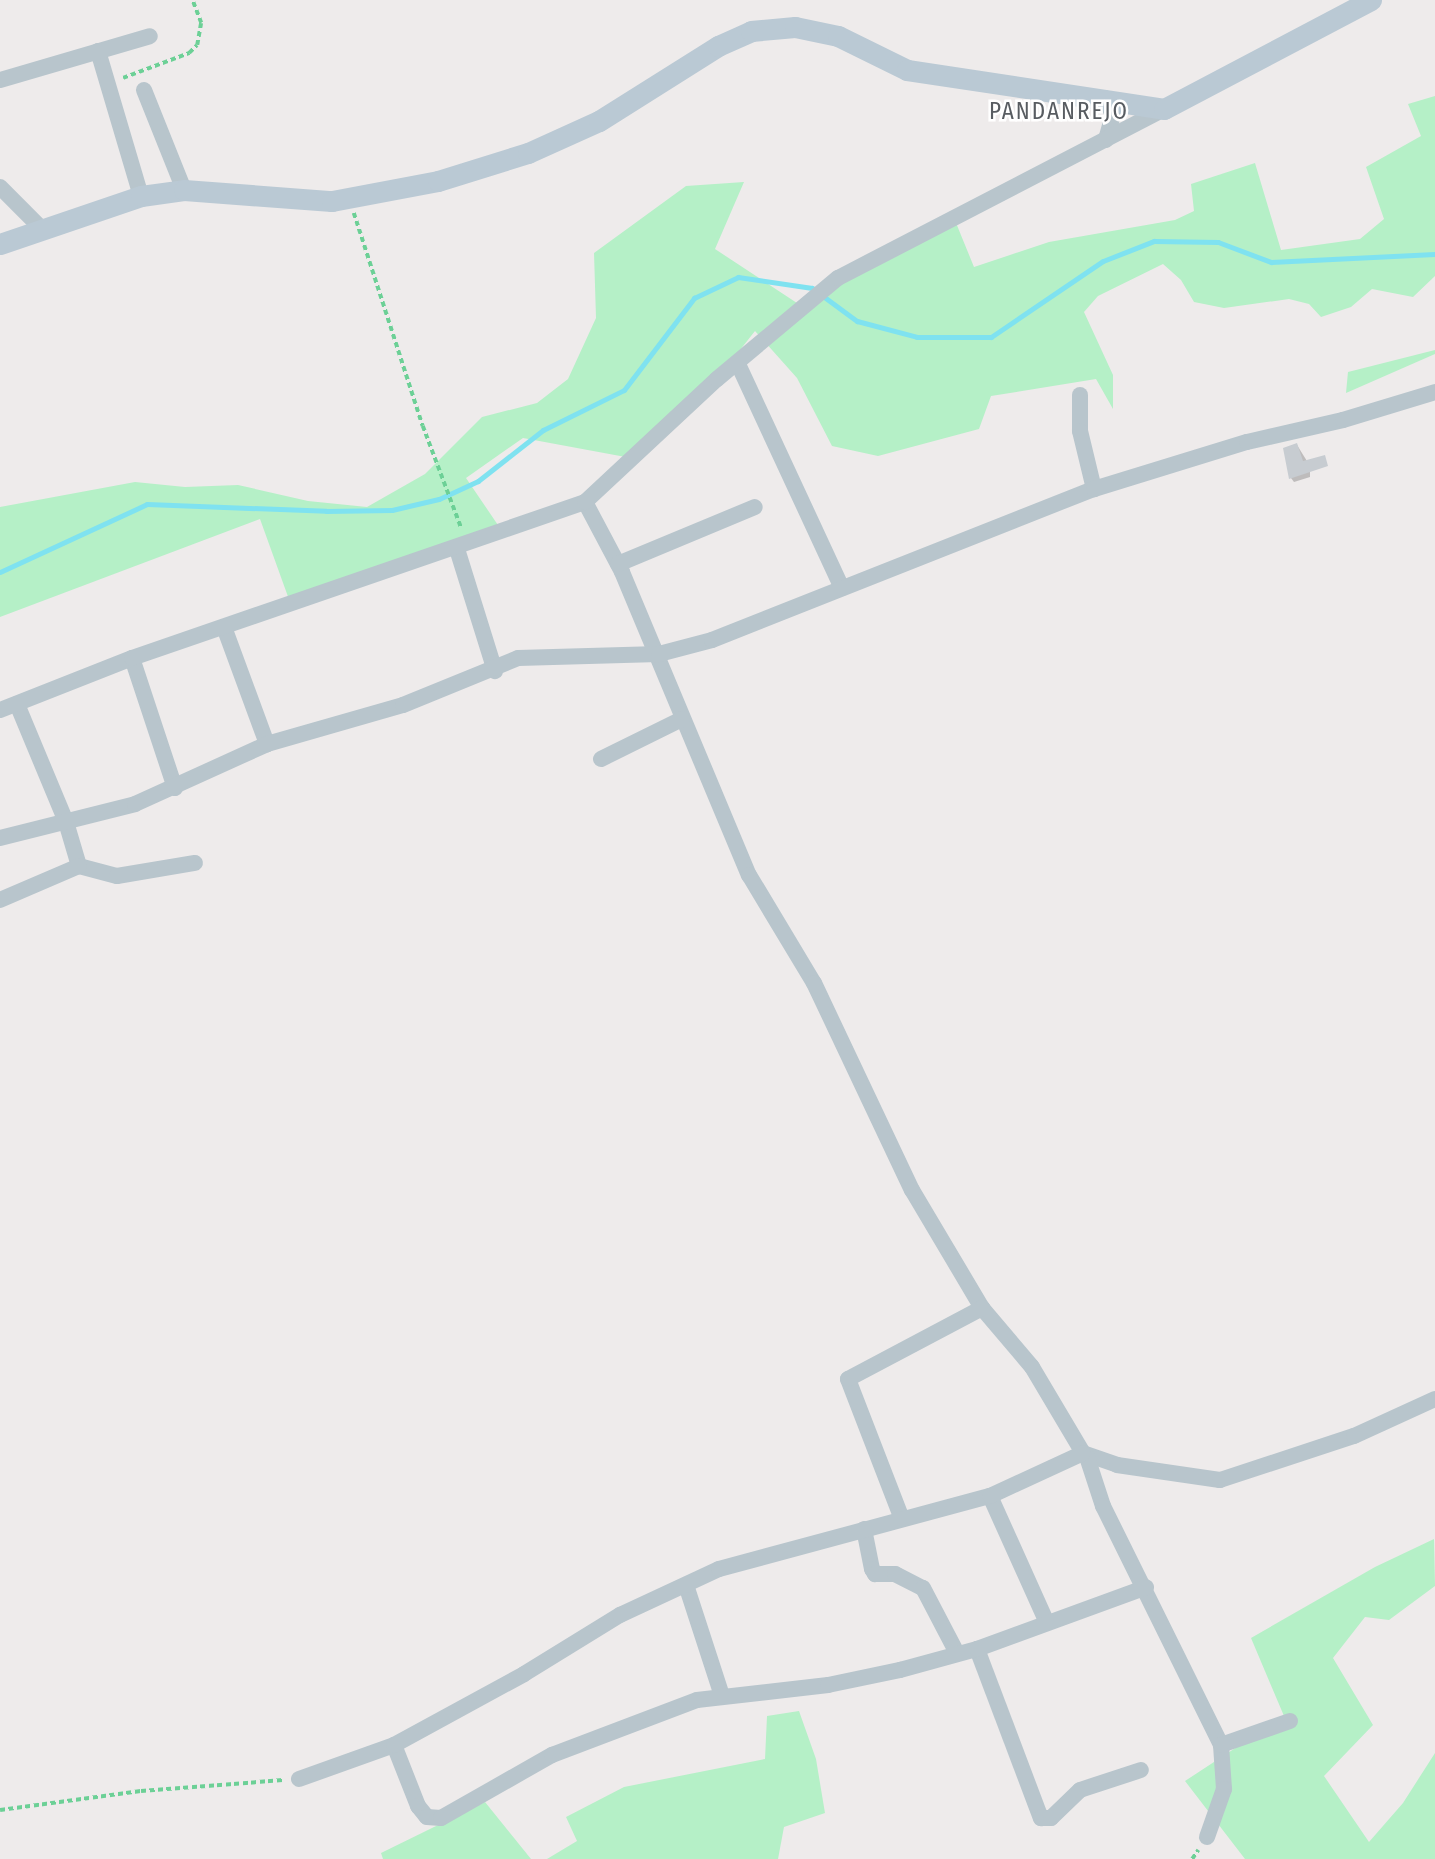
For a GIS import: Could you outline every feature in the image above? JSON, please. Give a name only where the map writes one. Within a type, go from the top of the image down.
[{"type":"street","points":[[0,710],[132,658],[462,547],[585,502],[838,278],[1371,0]]},
{"type":"street","points":[[0,244],[40,227],[141,196],[184,190],[306,202],[350,198],[438,181],[528,153],[599,121],[718,46],[772,27],[838,36],[907,70],[992,86],[1105,98],[1164,109]]},
{"type":"street","points":[[0,80],[150,36]]},
{"type":"street","points":[[98,51],[141,196]]},
{"type":"street","points":[[144,90],[184,190]]},
{"type":"street","points":[[1105,98],[1113,115],[1106,140]]},
{"type":"street","points":[[0,187],[40,227]]},
{"type":"street","points":[[738,364],[842,588]]},
{"type":"street","points":[[0,838],[66,822],[175,788],[267,744],[403,705],[495,671],[508,661],[542,656],[659,654],[712,640],[1094,489],[1247,442],[1343,420],[1435,392]]},
{"type":"street","points":[[1080,395],[1080,431],[1094,489]]},
{"type":"street","points":[[585,502],[618,564],[659,654],[682,719],[749,874],[814,983],[912,1190],[982,1308],[1032,1367],[1085,1455],[1103,1506],[1146,1587],[1221,1745],[1224,1789],[1207,1837]]},
{"type":"street","points":[[618,564],[755,507]]},
{"type":"street","points":[[462,547],[495,671]]},
{"type":"street","points":[[225,627],[267,744]]},
{"type":"street","points":[[132,658],[175,788]]},
{"type":"street","points":[[17,704],[66,822],[79,866]]},
{"type":"street","points":[[601,759],[682,719]]},
{"type":"street","points":[[0,900],[79,866],[117,876],[195,863]]},
{"type":"street","points":[[902,1519],[848,1379],[982,1308]]},
{"type":"street","points":[[299,1779],[394,1745],[524,1674],[620,1615],[731,1565],[989,1496],[1085,1455],[1220,1480],[1354,1436],[1435,1399]]},
{"type":"street","points":[[989,1496],[1047,1623]]},
{"type":"street","points":[[864,1529],[875,1574],[895,1574],[923,1588],[957,1653]]},
{"type":"street","points":[[686,1585],[722,1696]]},
{"type":"street","points":[[394,1745],[418,1806],[427,1818],[441,1818],[552,1755],[684,1704],[722,1696],[828,1685],[977,1649],[1146,1587]]},
{"type":"street","points":[[977,1649],[1041,1818],[1051,1818],[1080,1790],[1141,1770]]},
{"type":"street","points":[[1221,1745],[1290,1721]]},
{"type":"path","points":[[108,84],[188,53],[197,45],[201,23],[192,0]]},
{"type":"path","points":[[350,198],[452,506],[462,547]]},
{"type":"path","points":[[0,1810],[141,1791],[299,1779]]},
{"type":"green space","points":[[1435,96],[1435,276],[1413,297],[1372,289],[1351,307],[1321,317],[1309,304],[1289,299],[1224,308],[1194,302],[1181,280],[1163,264],[1098,296],[1084,312],[1113,375],[1113,409],[1096,379],[991,396],[979,429],[878,456],[832,446],[797,378],[755,331],[717,379],[631,458],[523,438],[466,478],[502,531],[291,605],[260,519],[0,617],[0,507],[135,482],[185,487],[238,485],[308,501],[367,507],[425,474],[482,417],[537,403],[568,379],[596,318],[594,253],[686,186],[744,182],[715,249],[803,307],[954,218],[974,267],[1049,242],[1175,220],[1194,211],[1191,184],[1255,163],[1281,250],[1360,239],[1384,219],[1366,167],[1421,136],[1408,104]]},
{"type":"green space","points":[[1435,350],[1435,354],[1346,393],[1348,372]]},
{"type":"green space","points":[[1434,1539],[1435,1586],[1389,1620],[1365,1617],[1333,1658],[1373,1725],[1324,1776],[1369,1842],[1403,1803],[1435,1753],[1435,1859],[1245,1859],[1185,1781],[1284,1716],[1251,1638],[1375,1567]]},
{"type":"green space","points":[[799,1711],[816,1759],[825,1813],[784,1827],[778,1859],[547,1859],[577,1841],[566,1817],[624,1787],[765,1759],[767,1716]]},
{"type":"green space","points":[[485,1802],[531,1859],[383,1859],[381,1853]]},
{"type":"building","points":[[1297,443],[1303,461],[1325,455],[1328,466],[1289,479],[1283,448]]},
{"type":"waterway","points":[[0,572],[147,504],[326,511],[392,510],[439,499],[478,481],[543,430],[624,390],[694,298],[738,277],[812,288],[857,321],[917,337],[991,337],[1103,261],[1154,241],[1218,242],[1271,262],[1435,254]]},
{"type":"district","name":"PANDANREJO","points":[[1059,111]]}]
